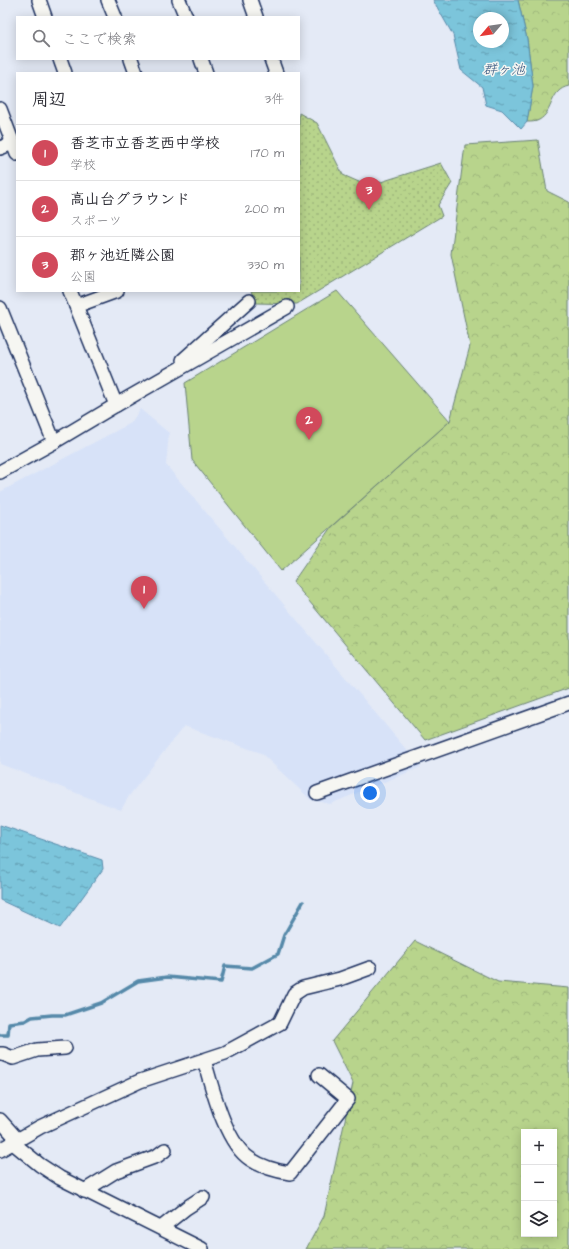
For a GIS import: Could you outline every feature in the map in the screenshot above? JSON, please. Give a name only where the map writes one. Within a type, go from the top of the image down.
[{"type":"street","points":[[39,0],[45,16]]},
{"type":"street","points":[[108,0],[115,16]]},
{"type":"street","points":[[179,0],[186,16]]},
{"type":"street","points":[[250,0],[256,16]]},
{"type":"street","points":[[60,60],[65,72]]},
{"type":"street","points":[[131,60],[136,72]]},
{"type":"street","points":[[201,60],[206,72]]},
{"type":"street","points":[[271,60],[276,72]]},
{"type":"street","points":[[0,109],[15,149],[0,148]]},
{"type":"street","points":[[70,292],[116,405]]},
{"type":"street","points":[[76,306],[114,292]]},
{"type":"street","points":[[162,378],[249,301]]},
{"type":"street","points":[[0,472],[287,307]]},
{"type":"street","points":[[0,308],[54,442]]},
{"type":"street","points":[[317,793],[569,704]]},
{"type":"street","points":[[0,1150],[40,1127],[140,1081],[225,1053],[280,1023],[294,994],[303,988],[340,979],[370,968]]},
{"type":"street","points":[[0,1054],[13,1058],[37,1050],[66,1048]]},
{"type":"street","points":[[204,1060],[227,1130],[238,1148],[249,1158],[261,1165],[278,1171],[290,1173],[348,1099],[319,1075]]},
{"type":"street","points":[[0,1120],[16,1141],[40,1165],[84,1191],[202,1249]]},
{"type":"street","points":[[84,1191],[116,1171],[157,1156],[165,1150]]},
{"type":"street","points":[[161,1228],[186,1208],[203,1197]]},
{"type":"shaded area","points":[[140,409],[169,433],[166,465],[421,767],[330,804],[311,800],[261,753],[184,726],[129,796],[121,810],[0,764],[0,492],[131,423]]},
{"type":"green space","points":[[518,0],[569,0],[569,86],[558,92],[544,116],[538,121],[533,122],[527,122],[533,86],[527,39]]},
{"type":"green space","points":[[300,114],[317,123],[343,175],[368,186],[441,163],[452,183],[438,205],[442,216],[297,304],[256,303],[251,292],[300,292]]},
{"type":"green space","points":[[538,140],[547,191],[569,202],[569,688],[425,740],[293,582],[331,527],[450,421],[470,346],[451,254],[465,145]]},
{"type":"green space","points":[[337,291],[450,421],[281,571],[192,460],[185,383]]},
{"type":"green space","points":[[415,941],[498,982],[569,988],[569,1249],[306,1249],[324,1216],[353,1083],[332,1041]]},
{"type":"water","name":"群ヶ池","points":[[433,0],[518,0],[527,39],[533,86],[527,122],[521,129],[502,110],[486,105],[482,87],[461,70],[453,35]]},
{"type":"water","points":[[0,825],[102,860],[103,869],[60,928],[0,900]]},
{"type":"waterway","points":[[0,1035],[8,1035],[9,1023],[25,1021],[32,1017],[65,1015],[101,1003],[138,981],[167,977],[221,982],[225,966],[252,968],[278,954],[284,935],[303,902]]},
{"type":"place","name":"郡ヶ池近隣公園","points":[[369,210]]},
{"type":"place","name":"高山台グラウンド","points":[[309,440]]},
{"type":"place","name":"香芝市立香芝西中学校","points":[[144,609]]}]
